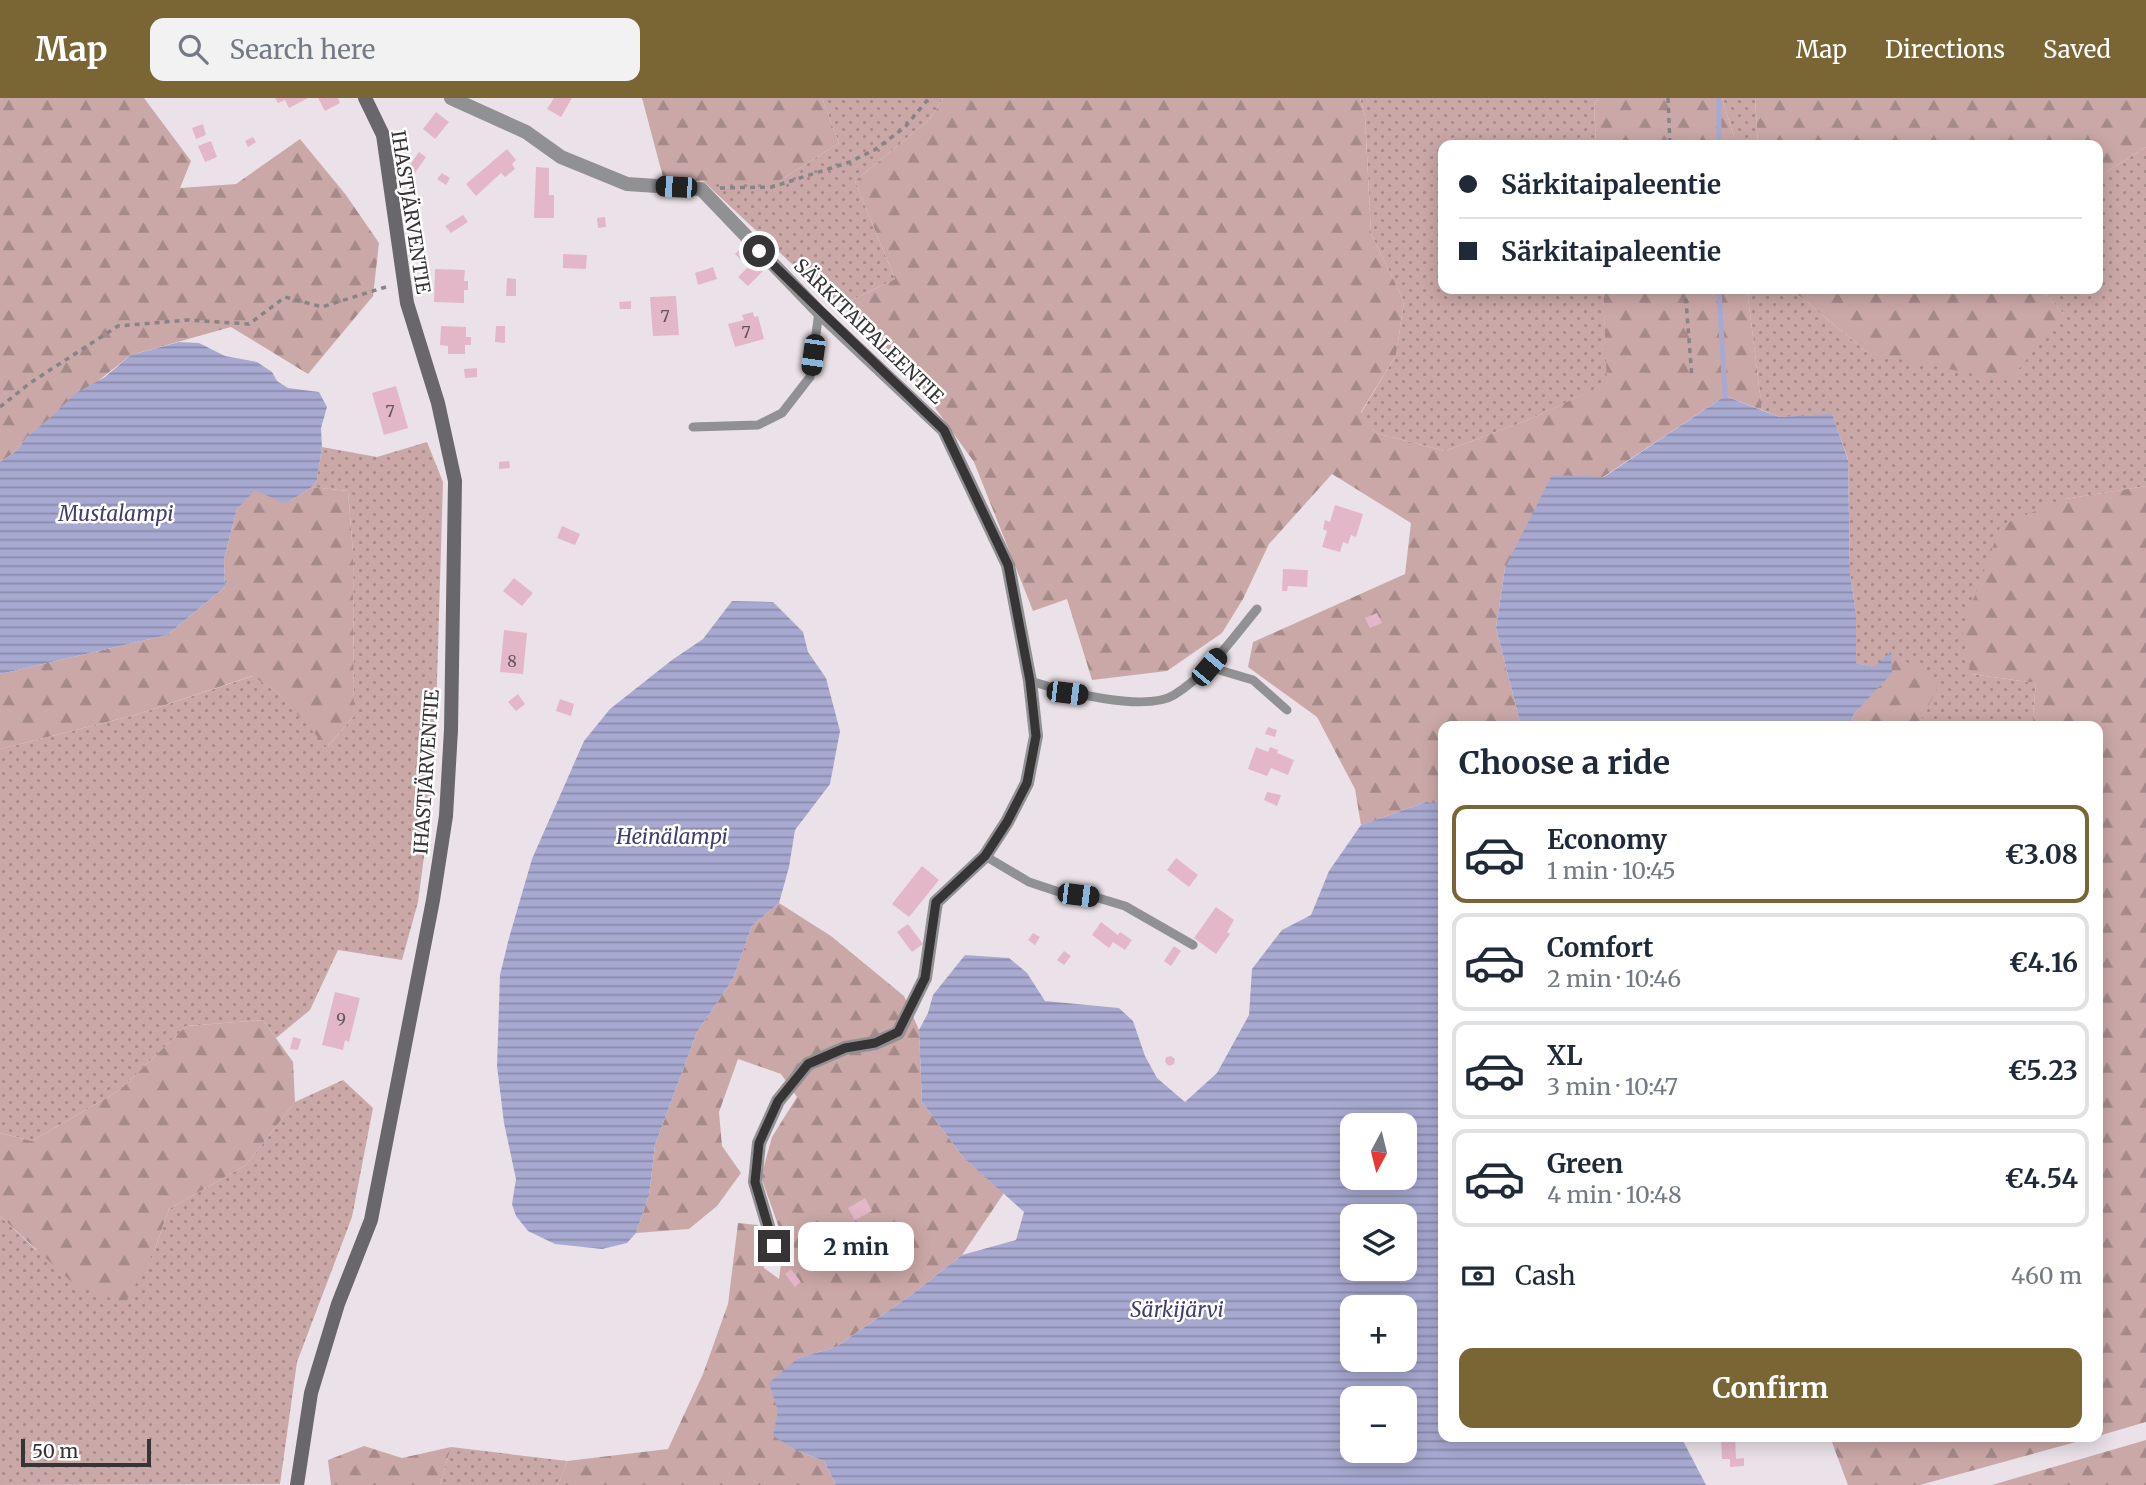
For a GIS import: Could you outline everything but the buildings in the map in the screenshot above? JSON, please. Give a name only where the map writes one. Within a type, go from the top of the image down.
[{"type":"street","name":"IHASTJÄRVENTIE","points":[[297,1485],[311,1393],[338,1304],[371,1220],[430,914],[446,816],[451,730],[455,481],[438,403],[407,303],[383,135],[365,98]]},
{"type":"street","points":[[451,98],[526,132],[561,156],[627,184],[701,189]]},
{"type":"street","name":"SÄRKITAIPALEENTIE","points":[[701,189],[819,312],[944,430],[1008,565],[1030,681],[1036,736],[1027,783],[1007,822],[985,856],[936,902],[925,978],[898,1032],[875,1043],[845,1048],[808,1064],[778,1101],[759,1143],[755,1182],[774,1246]]},
{"type":"lane","points":[[693,427],[758,425],[782,413],[810,377],[819,312]]},
{"type":"lane","points":[[1030,681],[1067,693],[1142,702],[1172,696],[1209,667],[1257,609]]},
{"type":"lane","points":[[1209,667],[1253,680],[1287,710]]},
{"type":"lane","points":[[985,856],[1029,882],[1062,893],[1095,897],[1125,906],[1194,945]]},
{"type":"path","points":[[701,189],[772,187],[850,162],[876,149],[905,127],[929,98]]},
{"type":"path","points":[[1668,98],[1670,140]]},
{"type":"path","points":[[0,407],[30,383],[118,326],[188,320],[249,324],[285,297],[322,307],[404,281]]},
{"type":"path","points":[[1684,294],[1692,378]]},
{"type":"green space","points":[[0,98],[144,98],[191,161],[180,188],[236,184],[300,139],[346,195],[379,243],[373,296],[308,374],[231,327],[131,355],[28,436],[15,452],[0,462]]},
{"type":"green space","points":[[642,98],[822,98],[839,143],[779,181],[664,181]]},
{"type":"green space","points":[[822,98],[943,98],[931,118],[855,181],[895,279],[842,305],[793,265],[703,181],[779,181],[839,143]]},
{"type":"green space","points":[[943,98],[1360,98],[1365,116],[1371,234],[1404,301],[1396,355],[1361,412],[1376,433],[1445,451],[1528,420],[1607,383],[1603,294],[1748,294],[1762,410],[1725,396],[1603,477],[1505,568],[1496,628],[1520,721],[1438,721],[1438,803],[1426,802],[1361,825],[1355,789],[1317,717],[1248,667],[1253,642],[1405,574],[1411,523],[1332,474],[1269,544],[1243,599],[1222,633],[1167,671],[1092,680],[1067,599],[1033,611],[974,462],[905,366],[842,305],[895,279],[855,181],[931,118]]},
{"type":"green space","points":[[1360,98],[1598,98],[1594,105],[1596,140],[1438,140],[1438,294],[1603,294],[1608,383],[1528,420],[1445,451],[1376,433],[1361,413],[1396,355],[1404,301],[1371,234],[1365,116]]},
{"type":"green space","points":[[1598,98],[1722,98],[1734,140],[1596,140],[1594,105]]},
{"type":"green space","points":[[1722,98],[1755,98],[1758,140],[1734,140]]},
{"type":"green space","points":[[1755,98],[2146,98],[2146,147],[2103,174],[2103,140],[1758,140]]},
{"type":"green space","points":[[2146,147],[2146,486],[2065,499],[1971,674],[2036,683],[2032,721],[1920,721],[1939,683],[1856,663],[1856,613],[1850,574],[1848,459],[1832,415],[1779,417],[1762,410],[1748,294],[1797,294],[1868,353],[2064,314],[2046,294],[2103,294],[2103,174]]},
{"type":"green space","points":[[1797,294],[2046,294],[2064,314],[2009,381],[1868,353]]},
{"type":"green space","points":[[427,442],[443,482],[434,781],[418,902],[402,960],[338,950],[310,1010],[276,1038],[263,1020],[186,1026],[120,1090],[32,1141],[0,1133],[0,749],[135,715],[253,676],[277,692],[328,746],[354,716],[353,552],[348,491],[312,487],[317,480],[322,447],[377,457]]},
{"type":"green space","points":[[2146,486],[2146,1422],[2103,1435],[2103,721],[2032,721],[2036,683],[1971,674],[1962,630],[2001,525],[2065,499]]},
{"type":"green space","points":[[312,487],[348,491],[353,552],[354,716],[327,747],[277,692],[252,676],[135,715],[0,749],[0,674],[167,635],[225,587],[224,559],[237,509],[255,489],[290,501]]},
{"type":"green space","points":[[1891,652],[1940,683],[1921,721],[1852,721],[1853,715],[1891,673]]},
{"type":"green space","points":[[779,903],[831,936],[904,996],[919,1030],[922,1102],[963,1157],[1004,1193],[962,1255],[915,1292],[836,1347],[798,1358],[798,1451],[824,1461],[836,1485],[558,1485],[567,1461],[668,1449],[703,1374],[728,1304],[738,1223],[758,1225],[764,1268],[779,1279],[784,1242],[761,1177],[772,1137],[797,1097],[781,1074],[738,1059],[719,1112],[722,1146],[741,1173],[717,1206],[689,1229],[636,1233],[649,1195],[655,1145],[697,1032],[733,979],[752,926]]},
{"type":"green space","points":[[263,1020],[293,1062],[295,1102],[246,1165],[169,1209],[154,1251],[125,1304],[74,1284],[0,1216],[0,1133],[32,1141],[120,1090],[186,1026]]},
{"type":"green space","points":[[343,1080],[373,1108],[352,1217],[297,1362],[280,1484],[0,1485],[0,1216],[36,1250],[154,1251],[169,1209],[246,1165],[295,1102]]},
{"type":"green space","points":[[2146,1440],[2146,1485],[1992,1485]]},
{"type":"green space","points":[[1832,1442],[2076,1442],[1920,1485],[1848,1485]]},
{"type":"green space","points":[[364,1446],[402,1458],[451,1447],[440,1485],[331,1485],[328,1460]]},
{"type":"green space","points":[[451,1447],[567,1461],[558,1485],[440,1485]]},
{"type":"water","name":"Mustalampi","points":[[179,342],[199,343],[225,356],[257,362],[288,388],[319,392],[327,407],[321,428],[322,447],[317,480],[312,487],[283,503],[255,490],[237,509],[224,559],[225,587],[167,635],[0,674],[0,462],[15,452],[28,436],[76,393],[105,377],[131,355]]},
{"type":"water","points":[[1725,396],[1779,417],[1832,414],[1848,460],[1850,574],[1856,613],[1856,663],[1874,667],[1891,652],[1892,673],[1853,715],[1852,721],[1520,721],[1496,628],[1505,568],[1552,475],[1604,477]]},
{"type":"water","name":"Heinälampi","points":[[732,601],[773,602],[803,632],[808,652],[826,678],[840,731],[830,784],[795,830],[779,903],[752,926],[733,979],[697,1032],[655,1145],[649,1195],[636,1233],[627,1243],[602,1249],[555,1244],[528,1231],[516,1216],[512,1204],[516,1179],[504,1123],[497,1066],[500,975],[509,938],[532,859],[584,741],[610,709],[703,639]]},
{"type":"water","name":"Särkijärvi","points":[[1426,802],[1438,803],[1438,1442],[1684,1442],[1706,1485],[836,1485],[824,1461],[798,1451],[773,1436],[778,1411],[769,1383],[798,1358],[836,1347],[915,1292],[962,1255],[1016,1240],[1024,1212],[963,1157],[922,1102],[919,1030],[933,995],[965,955],[1009,958],[1027,973],[1045,1001],[1119,1008],[1133,1021],[1145,1056],[1157,1078],[1185,1102],[1217,1073],[1249,1015],[1252,969],[1282,930],[1311,915],[1329,871],[1361,825]]},
{"type":"waterway","points":[[1719,98],[1719,140]]},
{"type":"waterway","points":[[1719,294],[1725,396]]},
{"type":"route","points":[[759,251],[819,312],[944,430],[1008,565],[1030,681],[1036,736],[1027,783],[1007,822],[985,856],[936,902],[930,928],[925,978],[898,1032],[875,1043],[845,1048],[808,1064],[778,1101],[759,1143],[755,1182],[774,1246]]}]
